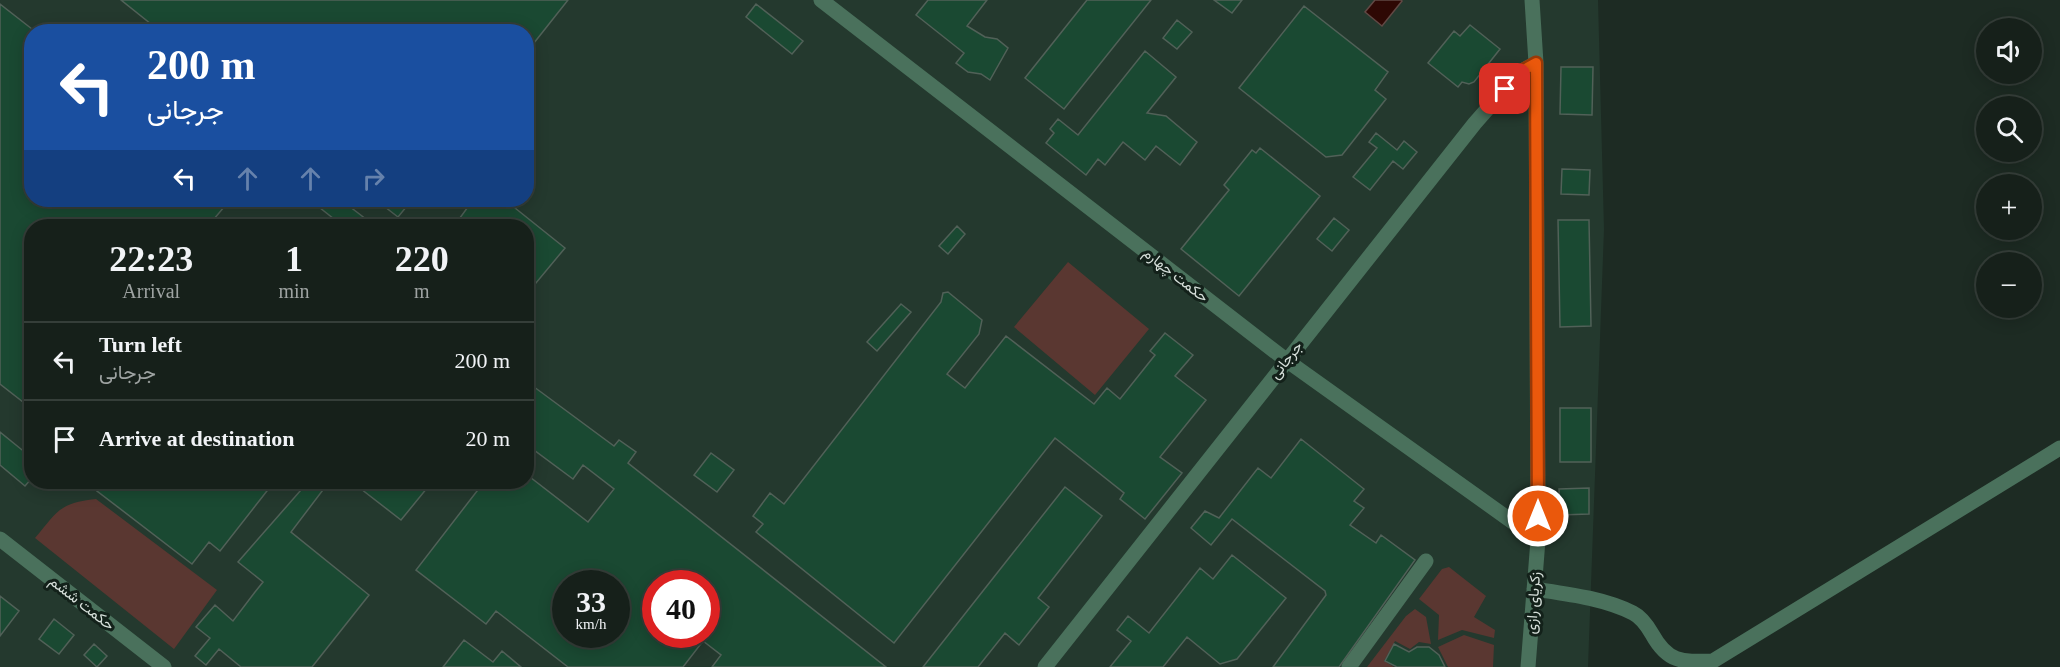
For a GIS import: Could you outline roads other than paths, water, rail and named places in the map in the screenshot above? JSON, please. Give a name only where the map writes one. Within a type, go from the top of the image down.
[{"type":"street","name":"حکمت چهارم","points":[[821,0],[1286,360],[1538,540]]},
{"type":"street","name":"زکریای رازی","points":[[1528,667],[1538,540],[1536,63],[1532,0]]},
{"type":"street","name":"جرجانی","points":[[1045,667],[1475,123],[1520,72],[1536,63]]},
{"type":"street","points":[[1534,589],[1592,599],[1635,614],[1648,628],[1661,652],[1683,662],[1713,661],[2060,448]]},
{"type":"street","name":"حکمت ششم","points":[[0,539],[164,667]]},
{"type":"street","points":[[1349,667],[1426,561]]}]
